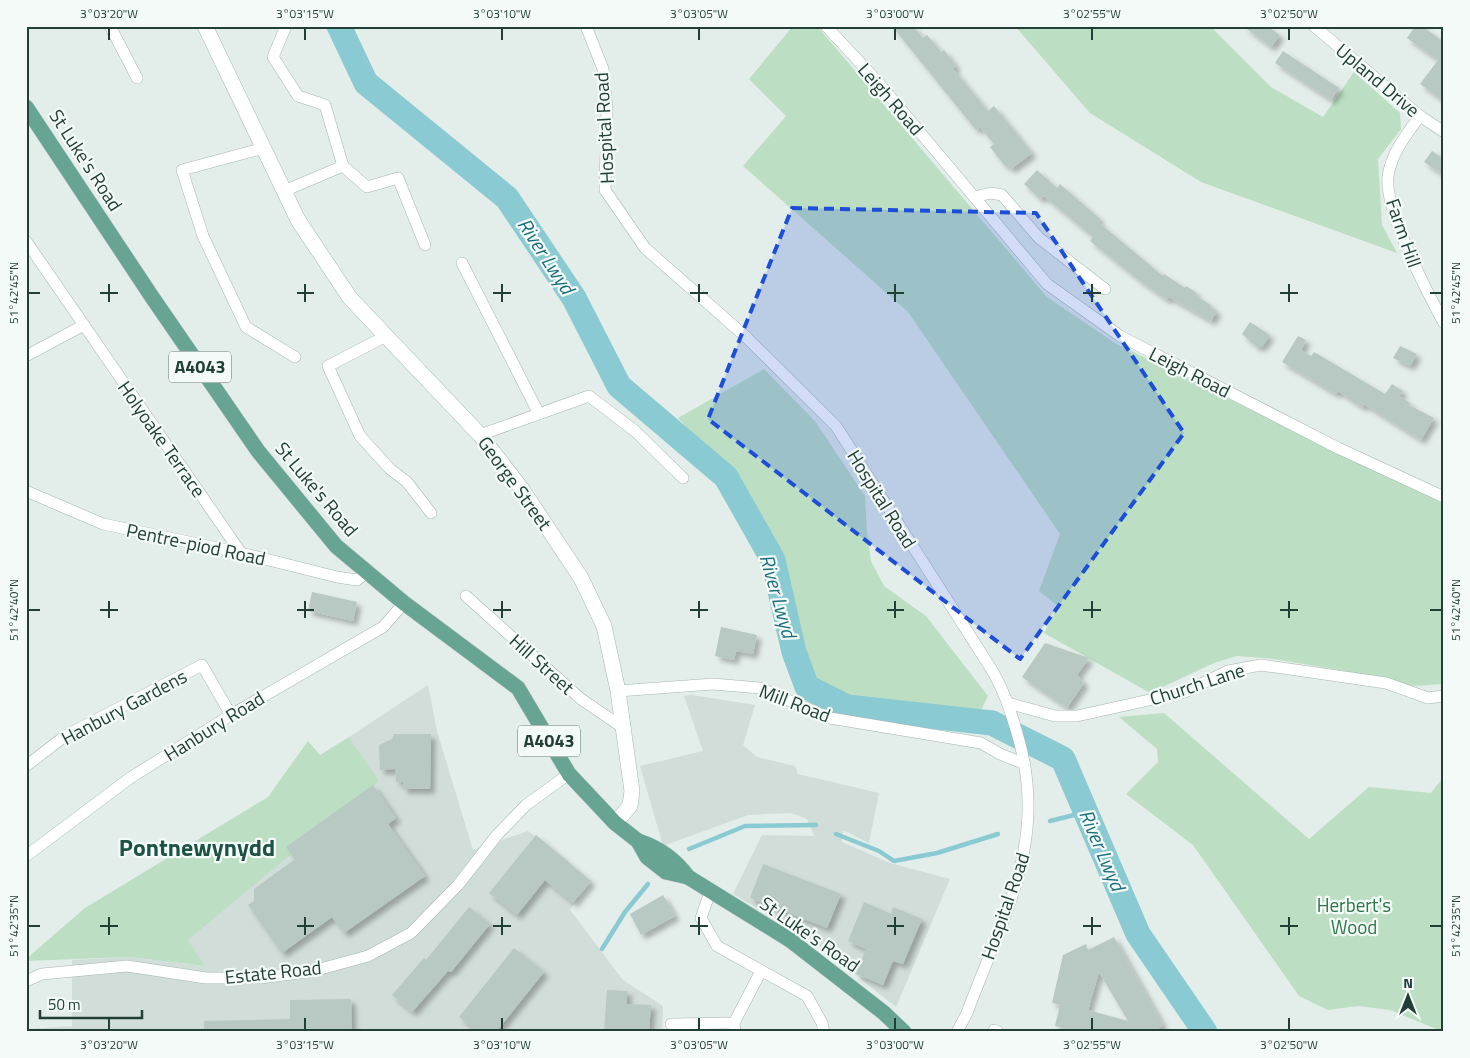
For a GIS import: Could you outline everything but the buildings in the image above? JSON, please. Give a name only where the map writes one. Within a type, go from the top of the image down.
[{"type":"main road","name":"George Street","points":[[205,26],[298,220],[350,298],[480,435],[521,488],[581,578],[604,626],[618,691],[632,791],[630,806],[615,823]]},
{"type":"main road","name":"St Luke's Road","points":[[26,106],[152,297],[258,450],[336,546],[437,628],[518,688],[569,774],[615,823],[638,841],[647,857],[666,872],[688,877],[790,940],[884,1013],[904,1032]]},
{"type":"street","points":[[110,26],[136,78]]},
{"type":"street","points":[[286,26],[273,57],[298,96],[325,105],[343,166],[368,187],[398,178],[425,245]]},
{"type":"street","name":"Hospital Road","points":[[586,26],[604,69],[607,109],[605,190],[645,248],[745,336],[836,426],[998,680],[1010,708],[1021,744],[1029,796],[1028,823],[1021,869],[967,1014],[957,1032]]},
{"type":"street","name":"Leigh Road","points":[[826,26],[878,82],[1047,284],[1120,336],[1338,448],[1444,497]]},
{"type":"street","name":"Upland Drive","points":[[1314,26],[1420,116],[1444,132]]},
{"type":"street","name":"Farm Hill","points":[[1420,116],[1399,143],[1392,161],[1388,178],[1389,197],[1416,272],[1443,321]]},
{"type":"street","points":[[264,148],[182,170],[203,236],[246,327],[294,357]]},
{"type":"street","points":[[284,191],[343,166]]},
{"type":"street","points":[[974,197],[991,193],[1002,195],[1039,238],[1105,289]]},
{"type":"street","name":"Holyoake Terrace","points":[[26,241],[241,553]]},
{"type":"street","points":[[462,263],[538,414]]},
{"type":"street","points":[[26,356],[84,325]]},
{"type":"street","points":[[386,336],[328,366],[360,436],[390,469],[407,482],[431,513]]},
{"type":"street","points":[[480,435],[589,396],[634,431],[683,478]]},
{"type":"street","name":"Pentre-piod Road","points":[[26,491],[103,524],[241,553],[338,577],[357,580],[367,572]]},
{"type":"street","name":"Hill Street","points":[[466,596],[581,699],[622,728]]},
{"type":"street","name":"Hanbury Road","points":[[26,856],[130,778],[231,715],[383,627],[404,602]]},
{"type":"street","name":"Hanbury Gardens","points":[[26,766],[65,736],[202,665],[231,715]]},
{"type":"street","name":"Church Lane","points":[[1010,708],[1055,716],[1077,716],[1186,692],[1228,671],[1261,665],[1386,683],[1428,698],[1444,696]]},
{"type":"street","name":"Mill Road","points":[[618,691],[713,684],[760,688],[830,718],[981,743],[1000,754],[1025,764]]},
{"type":"street","name":"Estate Road","points":[[26,981],[42,974],[128,966],[206,978],[260,978],[313,971],[368,956],[411,933],[458,885],[497,835],[526,805],[569,774]]},
{"type":"street","points":[[710,892],[701,918],[717,946],[807,996],[822,1023],[824,1032]]},
{"type":"street","points":[[671,1024],[735,1027],[761,971]]},
{"type":"street","points":[[993,1032],[994,1030],[998,1032]]},
{"type":"highlighted area","points":[[792,208],[1036,213],[1184,433],[1020,659],[708,419]]},
{"type":"shaded area","points":[[428,685],[437,731],[473,850],[528,831],[563,857],[589,881],[570,910],[623,980],[663,1006],[662,1032],[26,1032],[26,1029],[72,1026],[72,960],[130,957],[204,966],[187,940],[378,781],[349,737]]},
{"type":"shaded area","points":[[692,695],[755,705],[743,745],[757,757],[795,766],[798,774],[879,793],[869,843],[843,830],[842,842],[890,863],[950,879],[896,1007],[813,941],[733,894],[762,835],[814,836],[807,819],[791,813],[748,815],[663,846],[640,766],[703,751],[684,696]]},
{"type":"green space","points":[[793,26],[817,26],[1047,297],[1115,343],[1444,504],[1444,684],[1413,686],[1386,678],[1274,659],[1237,656],[1214,663],[1150,693],[1044,633],[1058,606],[1039,591],[1060,534],[908,312],[743,166],[786,116],[749,79]]},
{"type":"green space","points":[[1015,26],[1210,26],[1271,87],[1323,117],[1354,72],[1400,113],[1401,129],[1378,159],[1382,225],[1397,253],[1201,182],[1090,113]]},
{"type":"green space","points":[[764,369],[815,421],[865,496],[871,561],[884,586],[926,616],[988,696],[981,710],[833,695],[813,680],[791,626],[782,565],[746,490],[678,418]]},
{"type":"green space","name":"Herbert's Wood","points":[[1164,713],[1309,839],[1369,787],[1431,793],[1444,776],[1444,1032],[1390,1010],[1358,1006],[1328,1010],[1299,996],[1193,845],[1126,794],[1158,762],[1157,749],[1119,717]]},
{"type":"green space","points":[[349,737],[379,781],[188,940],[205,966],[130,957],[26,961],[85,908],[268,797],[308,741],[320,755]]},
{"type":"waterway","name":"River Lwyd","points":[[339,26],[366,83],[507,198],[574,298],[619,386],[726,477],[773,560],[794,652],[807,687],[847,707],[992,723],[1063,759],[1138,934],[1205,1032]]},
{"type":"waterway","points":[[1050,821],[1086,812]]},
{"type":"waterway","points":[[689,849],[745,826],[816,825]]},
{"type":"waterway","points":[[836,834],[879,851],[894,861],[937,853],[998,834]]},
{"type":"waterway","points":[[602,949],[625,912],[648,884]]},
{"type":"district","name":"Pontnewynydd","points":[[197,848]]}]
